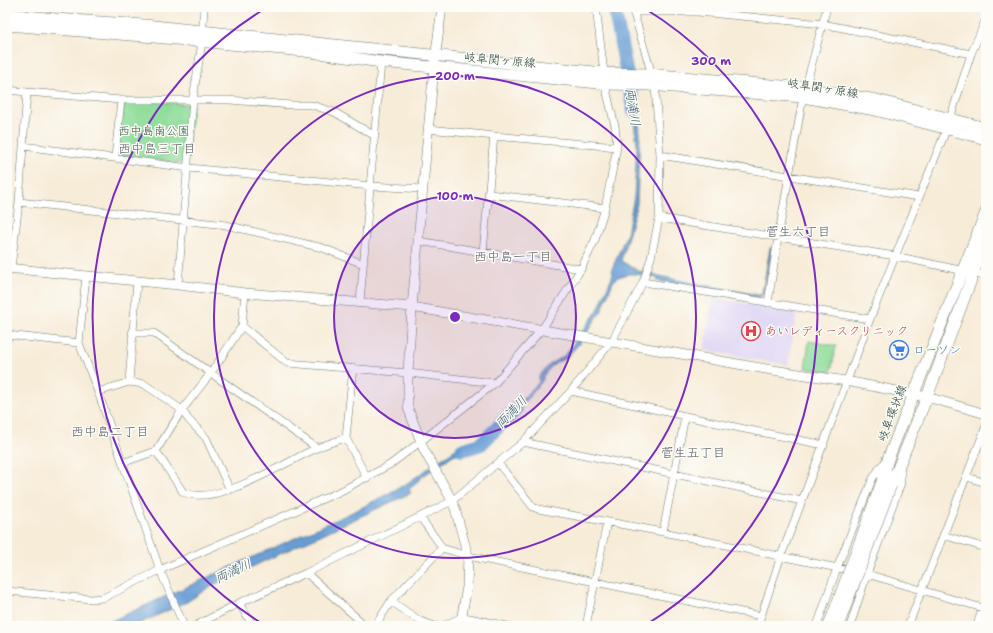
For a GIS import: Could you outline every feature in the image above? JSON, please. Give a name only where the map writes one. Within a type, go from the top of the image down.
[{"type":"main road","name":"岐阜関ヶ原線","points":[[7,14],[144,25],[202,37],[304,50],[381,62],[434,62],[607,78],[804,92],[875,110],[986,128]]},
{"type":"main road","name":"岐阜関ヶ原線","points":[[7,25],[143,36],[202,37],[383,49],[434,62]]},
{"type":"main road","name":"岐阜関ヶ原線","points":[[949,123],[986,139]]},
{"type":"main road","name":"岐阜環状線","points":[[828,626],[887,482],[898,467],[927,397],[969,272],[986,212]]},
{"type":"main road","name":"岐阜環状線","points":[[838,626],[887,482],[888,459],[914,394],[969,272],[986,240]]},
{"type":"street","points":[[178,285],[189,168],[193,99],[202,37],[204,7]]},
{"type":"street","points":[[442,7],[434,62],[412,307],[408,372],[408,408],[422,446],[455,508],[468,556],[467,587],[461,622]]},
{"type":"street","points":[[7,591],[92,599],[103,598],[367,478],[422,446],[495,383],[542,329],[581,269],[595,240],[605,208],[617,147],[596,7]]},
{"type":"street","points":[[768,303],[804,92],[827,7]]},
{"type":"street","points":[[195,626],[239,603],[306,573],[420,517],[450,498],[498,463],[523,442],[571,391],[608,340],[643,282],[652,258],[659,218],[660,155],[651,80],[632,10],[698,10],[823,24],[971,54]]},
{"type":"street","points":[[758,626],[760,616],[781,556],[824,445],[846,381],[949,123],[971,54],[986,19]]},
{"type":"street","points":[[360,302],[381,62]]},
{"type":"street","points":[[7,90],[121,100],[193,99],[312,105],[334,112],[375,136]]},
{"type":"street","points":[[27,92],[18,202],[9,268],[245,293],[412,307],[608,340],[766,369],[846,381],[927,397],[986,414]]},
{"type":"street","points":[[115,157],[121,100]]},
{"type":"street","points":[[429,129],[617,147]]},
{"type":"street","points":[[483,252],[494,136]]},
{"type":"street","points":[[23,146],[189,168],[370,186],[423,189]]},
{"type":"street","points":[[660,155],[919,197]]},
{"type":"street","points":[[489,194],[605,208]]},
{"type":"street","points":[[18,202],[226,225],[324,248],[363,264]]},
{"type":"street","points":[[659,218],[895,256],[986,276]]},
{"type":"street","points":[[419,241],[581,269]]},
{"type":"street","points":[[86,276],[79,342],[161,572],[184,626]]},
{"type":"street","points":[[128,382],[136,281]]},
{"type":"street","points":[[643,282],[870,320]]},
{"type":"street","points":[[122,463],[156,451],[182,410],[210,374],[242,326],[245,293]]},
{"type":"street","points":[[242,326],[287,363],[408,372],[495,383]]},
{"type":"street","points":[[132,333],[154,333],[210,374],[318,448]]},
{"type":"street","points":[[7,335],[79,342]]},
{"type":"street","points":[[353,368],[346,438],[367,478]]},
{"type":"street","points":[[98,392],[128,382],[144,384],[182,410],[188,419],[206,438],[230,490]]},
{"type":"street","points":[[571,391],[824,445]]},
{"type":"street","points":[[663,532],[686,416]]},
{"type":"street","points":[[908,626],[986,426]]},
{"type":"street","points":[[156,451],[183,492],[187,494],[211,495],[230,490],[318,448],[346,438]]},
{"type":"street","points":[[523,442],[802,500]]},
{"type":"street","points":[[817,626],[837,568],[872,480],[880,467],[888,459]]},
{"type":"street","points":[[498,463],[533,507],[538,510],[663,532],[867,574],[984,609],[977,626]]},
{"type":"street","points":[[850,626],[867,574],[901,483],[901,470],[898,467]]},
{"type":"street","points":[[967,477],[986,483]]},
{"type":"street","points":[[420,517],[442,548],[468,556],[760,616]]},
{"type":"street","points":[[586,626],[607,522]]},
{"type":"street","points":[[943,535],[986,548]]},
{"type":"street","points":[[375,626],[391,601],[442,548]]},
{"type":"street","points":[[306,573],[366,626]]},
{"type":"street","points":[[391,601],[420,621],[435,626]]},
{"type":"street","points":[[239,603],[253,626]]},
{"type":"street","points":[[443,626],[461,622],[469,618],[508,626]]},
{"type":"shaded area","name":"あいレディースクリニック","points":[[713,298],[797,312],[788,365],[704,350]]},
{"type":"green space","name":"西中島南公園","points":[[124,99],[193,105],[185,164],[117,155]]},
{"type":"green space","points":[[809,341],[836,346],[831,372],[805,368]]},
{"type":"water","points":[[627,91],[633,92],[639,119],[640,134],[637,204],[621,261],[639,271],[681,281],[759,295],[762,293],[770,248],[772,248],[764,294],[758,298],[657,281],[658,278],[636,274],[618,277],[613,282],[602,310],[579,344],[565,359],[557,362],[551,367],[543,376],[543,380],[511,417],[495,428],[477,447],[453,455],[422,477],[409,490],[411,493],[211,586],[187,602],[134,626],[100,626],[357,510],[406,484],[454,450],[473,443],[493,424],[509,413],[539,382],[539,376],[550,364],[565,355],[598,310],[613,274],[612,269],[627,233],[634,197],[637,144],[630,95]]},
{"type":"waterway","name":"両満川","points":[[614,7],[634,111]]},
{"type":"waterway","name":"両満川","points":[[462,450],[481,444],[516,409]]},
{"type":"place","name":"あいレディースクリニック","points":[[751,331]]},
{"type":"place","name":"ローソン","points":[[899,350]]},
{"type":"district","name":"西中島三丁目","points":[[157,148]]},
{"type":"district","name":"菅生六丁目","points":[[798,231]]},
{"type":"district","name":"西中島一丁目","points":[[513,256]]},
{"type":"district","name":"西中島二丁目","points":[[110,431]]},
{"type":"district","name":"菅生五丁目","points":[[693,452]]}]
